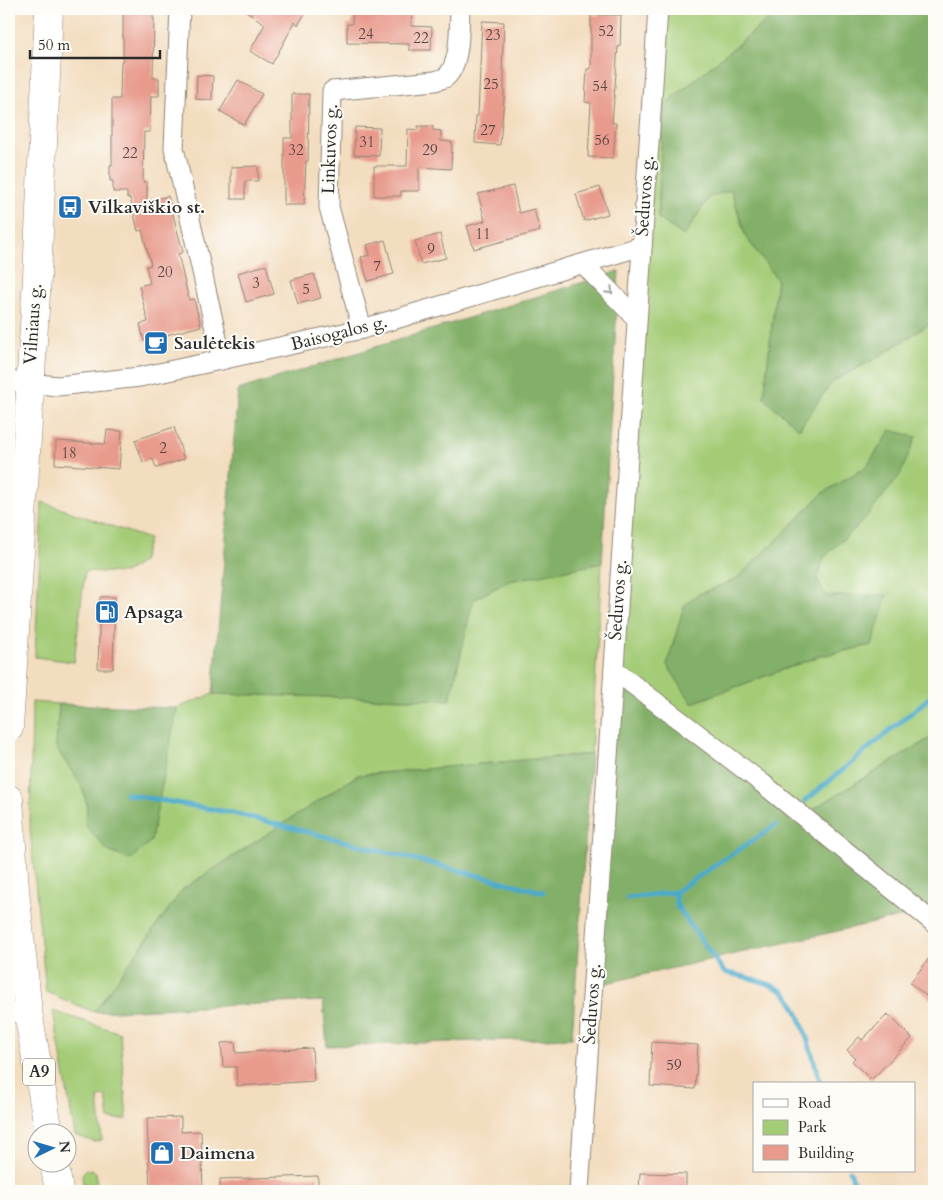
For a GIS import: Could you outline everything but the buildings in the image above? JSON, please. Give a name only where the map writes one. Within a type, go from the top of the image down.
[{"type":"highway","name":"Vilniaus g.","points":[[9,728],[19,382],[36,277],[49,9]]},
{"type":"highway","name":"A9","points":[[9,799],[15,890],[19,1012],[47,1122]]},
{"type":"highway","points":[[56,1172],[59,1191]]},
{"type":"street","points":[[180,9],[174,148],[222,360]]},
{"type":"street","name":"Linkuvos g.","points":[[362,329],[329,207],[332,91],[435,81],[445,78],[452,68],[456,56],[460,9]]},
{"type":"street","name":"Šeduvos g.","points":[[579,1191],[658,9]]},
{"type":"street","name":"Baisogalos g.","points":[[19,382],[58,386],[140,377],[222,360],[362,329],[642,246]]},
{"type":"street","points":[[583,264],[637,319]]},
{"type":"street","points":[[614,670],[762,783],[934,923]]},
{"type":"green space","points":[[658,9],[781,9],[665,104],[658,218],[684,236],[709,197],[731,189],[746,237],[777,279],[764,398],[800,428],[831,382],[880,356],[934,321],[934,736],[802,816],[614,670]],"holes":[[[891,430],[864,520],[824,557],[817,579],[826,596],[872,645],[820,656],[692,703],[695,596],[736,579],[823,493],[867,466]]]},
{"type":"green space","points":[[781,9],[912,9],[934,16],[934,321],[880,356],[832,382],[799,429],[764,398],[777,279],[746,237],[731,190],[709,197],[684,236],[658,218],[665,104]]},
{"type":"green space","points":[[619,271],[602,563],[509,581],[473,600],[450,700],[213,694],[238,390]]},
{"type":"green space","points":[[891,430],[916,437],[900,475],[864,520],[824,557],[817,579],[826,596],[887,595],[872,645],[820,656],[692,703],[667,665],[684,606],[695,596],[736,579],[823,493],[867,466]]},
{"type":"green space","points":[[42,502],[149,539],[142,562],[125,573],[85,571],[74,662],[35,657]]},
{"type":"green space","points":[[602,563],[591,754],[358,775],[183,889],[94,1012],[46,992],[30,830],[32,702],[59,704],[56,747],[82,787],[87,804],[86,826],[151,840],[177,708],[213,694],[450,700],[473,600],[509,581]]},
{"type":"green space","points":[[614,670],[802,816],[934,736],[934,922],[922,912],[593,986]]},
{"type":"green space","points":[[59,704],[177,708],[151,841],[130,860],[108,851],[86,826],[87,804],[82,787],[56,747]]},
{"type":"green space","points":[[591,754],[572,1038],[327,1046],[323,1001],[94,1012],[183,889],[358,775]]},
{"type":"green space","points":[[53,1011],[120,1033],[127,1119],[109,1119],[106,1096],[98,1097],[102,1140],[94,1142],[78,1136],[78,1122],[73,1122]]},
{"type":"green space","points":[[86,1169],[96,1172],[97,1191],[84,1191],[82,1175]]},
{"type":"waterway","points":[[805,801],[934,694]]},
{"type":"waterway","points":[[126,794],[233,813],[543,892]]},
{"type":"waterway","points":[[627,898],[675,892],[776,825]]},
{"type":"waterway","points":[[675,892],[677,906],[724,972],[774,986],[786,994],[792,1002],[802,1024],[820,1082]]},
{"type":"waterway","points":[[850,1172],[857,1191]]},
{"type":"place","name":"Vilkaviškio st.","points":[[70,207]]},
{"type":"place","name":"Saulėtekis","points":[[156,343]]},
{"type":"place","name":"Apsaga","points":[[107,612]]},
{"type":"place","name":"Daimena","points":[[162,1153]]}]
